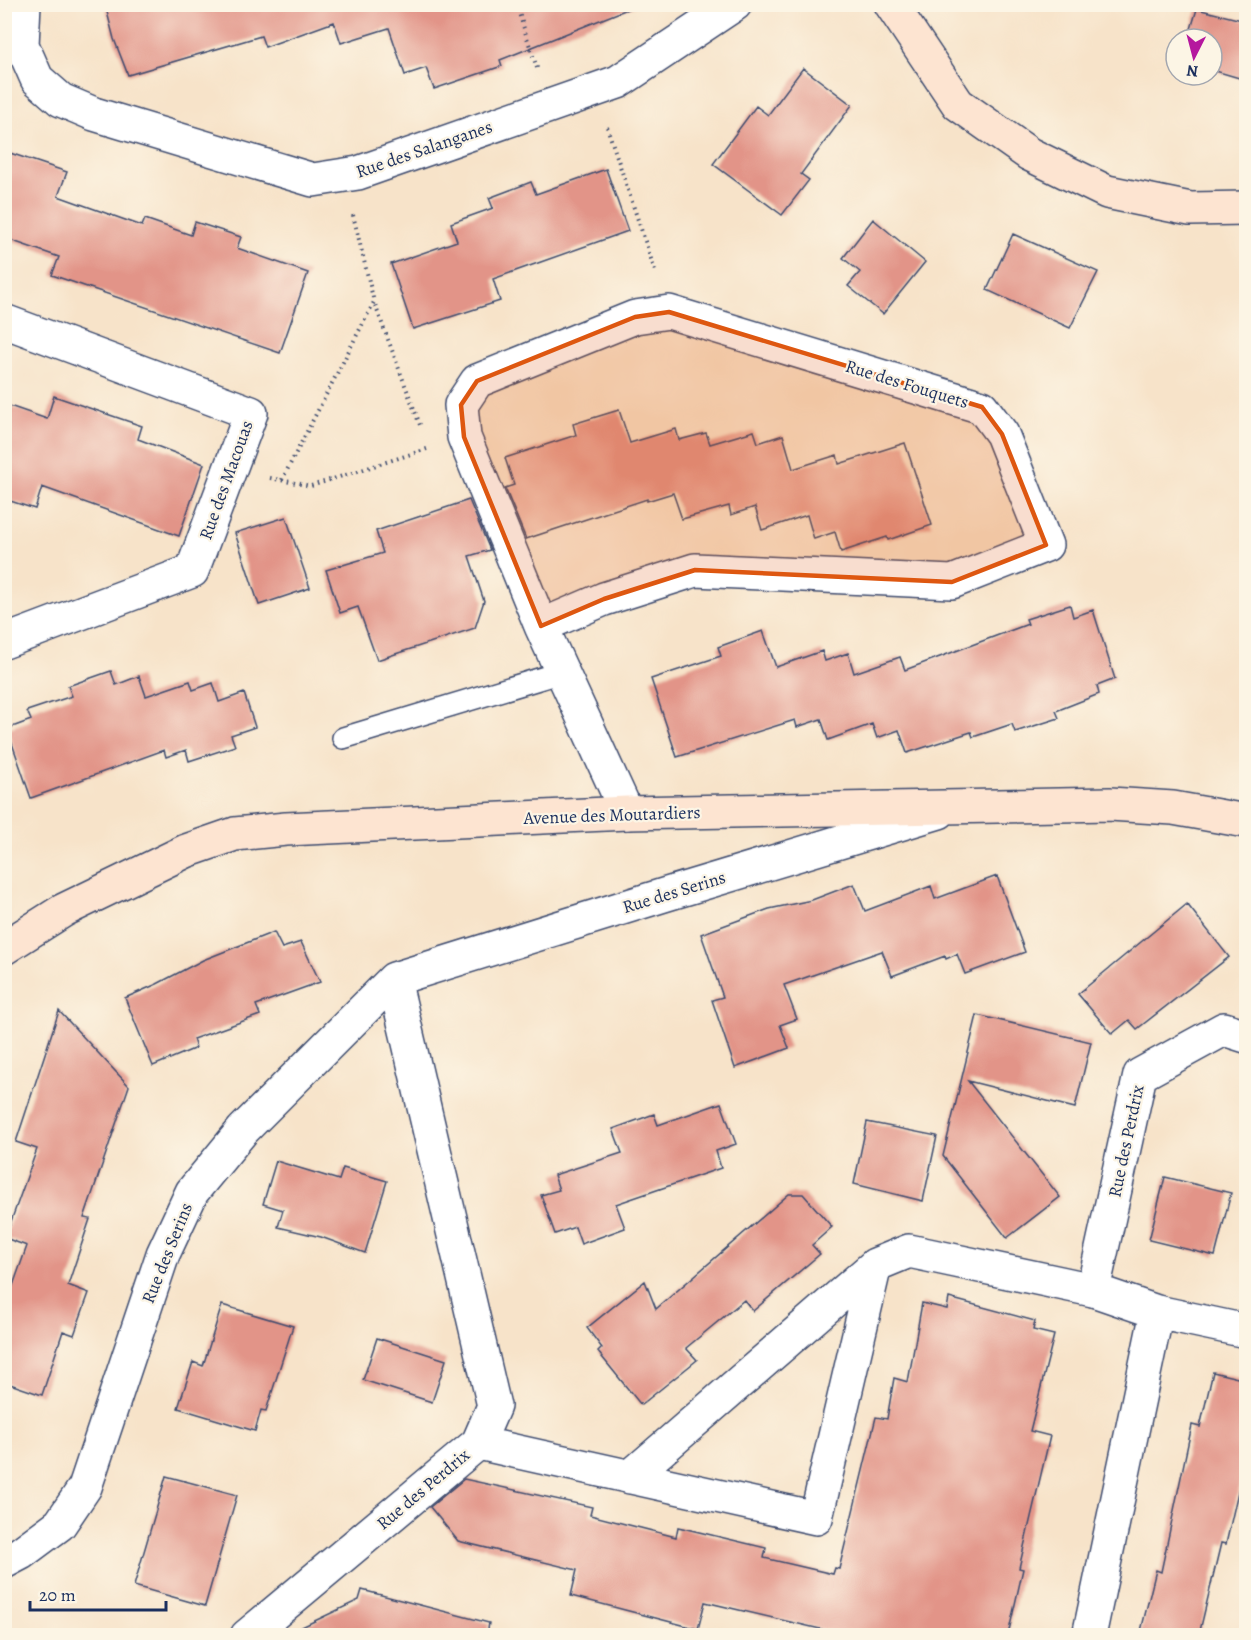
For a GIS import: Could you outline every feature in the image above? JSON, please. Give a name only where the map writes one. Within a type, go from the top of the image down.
[{"type":"street","name":"Rue des Salanganes","points":[[24,4],[22,45],[37,79],[61,100],[94,114],[313,180],[358,173],[618,82],[735,4]]},
{"type":"street","points":[[891,4],[958,104],[1029,154],[1107,192],[1190,209],[1246,208]]},
{"type":"street","name":"Rue des Fouquets","points":[[541,626],[604,598],[695,570],[952,582],[1046,545],[1002,434],[981,407],[669,312],[635,317],[477,381],[461,405],[464,437],[541,626],[627,813]]},
{"type":"street","name":"Rue des Macouas","points":[[4,321],[251,413],[192,571],[4,642]]},
{"type":"street","name":"Avenue des Moutardiers","points":[[4,948],[64,910],[135,874],[186,850],[235,834],[286,829],[627,813],[1110,804],[1173,808],[1246,821]]},
{"type":"street","name":"Rue des Serins","points":[[4,1562],[21,1553],[60,1524],[85,1487],[163,1254],[192,1192],[243,1130],[394,980],[955,807]]},
{"type":"street","points":[[394,980],[494,1406],[478,1443]]},
{"type":"street","name":"Rue des Perdrix","points":[[1093,1290],[1140,1075],[1224,1029],[1246,1036]]},
{"type":"street","points":[[630,1477],[875,1265],[909,1251],[1093,1290],[1156,1312],[1246,1331]]},
{"type":"street","name":"Rue des Perdrix","points":[[247,1635],[478,1443],[816,1518],[875,1265]]},
{"type":"street","points":[[1089,1635],[1156,1312]]},
{"type":"lane","points":[[343,738],[562,672]]},
{"type":"path","points":[[516,4],[549,106]]},
{"type":"path","points":[[595,90],[669,312]]},
{"type":"path","points":[[344,175],[374,302],[421,428]]},
{"type":"path","points":[[282,480],[374,302]]},
{"type":"path","points":[[230,470],[311,486],[428,449],[424,438]]},
{"type":"highlighted area","points":[[669,312],[982,407],[1002,434],[1046,545],[952,582],[695,570],[604,599],[541,626],[464,437],[461,405],[477,381],[635,317]]},
{"type":"building","points":[[105,4],[635,4],[635,6],[500,60],[502,66],[434,89],[426,68],[405,75],[389,28],[341,43],[334,22],[265,47],[261,36],[128,75],[114,39]]},
{"type":"building","points":[[1197,9],[1246,21],[1246,80],[1224,74],[1224,27],[1192,27]]},
{"type":"building","points":[[803,68],[852,105],[801,174],[809,180],[782,215],[713,164],[756,106],[768,115]]},
{"type":"building","points":[[4,151],[67,172],[58,196],[142,226],[145,219],[191,235],[195,222],[241,237],[237,248],[308,273],[280,353],[52,275],[59,257],[4,238]]},
{"type":"building","points":[[606,169],[628,231],[493,279],[500,301],[413,329],[391,264],[457,241],[451,223],[493,208],[489,198],[531,182],[536,194]]},
{"type":"building","points":[[873,219],[925,262],[883,314],[848,286],[860,272],[843,258]]},
{"type":"building","points":[[1013,234],[1098,272],[1070,328],[987,290]]},
{"type":"building","points":[[54,396],[142,426],[138,439],[204,464],[179,536],[42,487],[35,509],[4,499],[4,404],[47,419]]},
{"type":"building","points":[[619,410],[630,443],[676,429],[679,440],[706,433],[710,444],[754,431],[758,443],[783,435],[793,469],[837,455],[839,464],[905,443],[932,525],[888,540],[887,537],[841,552],[835,532],[814,539],[807,515],[762,530],[755,507],[731,515],[729,506],[682,519],[673,493],[647,501],[647,499],[526,539],[505,488],[514,485],[505,458],[576,435],[573,424]]},
{"type":"building","points":[[469,500],[490,550],[469,556],[484,601],[475,628],[377,660],[358,607],[340,613],[326,570],[383,553],[376,531]]},
{"type":"building","points":[[286,517],[310,588],[259,605],[235,533]]},
{"type":"building","points":[[1070,605],[1073,617],[1093,610],[1115,679],[1097,686],[1099,694],[1056,711],[1059,718],[1015,732],[1012,724],[973,737],[971,732],[907,753],[899,730],[877,738],[872,724],[828,740],[821,719],[797,727],[795,720],[677,757],[651,679],[721,656],[718,647],[763,631],[776,667],[822,651],[825,661],[848,653],[854,673],[900,657],[905,670],[1028,624],[1026,619]]},
{"type":"building","points":[[111,671],[116,685],[139,676],[146,696],[190,681],[193,690],[213,683],[219,702],[244,693],[255,727],[231,735],[235,746],[189,761],[186,750],[166,757],[164,750],[31,798],[7,729],[31,720],[27,711],[72,696],[68,686]]},
{"type":"building","points":[[997,876],[1025,952],[965,974],[957,954],[946,959],[945,956],[892,976],[882,951],[784,985],[797,1019],[780,1025],[789,1048],[735,1068],[712,1000],[723,997],[701,934],[769,909],[812,900],[854,884],[865,911],[931,886],[935,899]]},
{"type":"building","points":[[1187,904],[1229,957],[1137,1029],[1129,1020],[1112,1034],[1078,994]]},
{"type":"building","points":[[274,932],[282,948],[301,942],[320,982],[256,1005],[260,1015],[193,1039],[196,1048],[153,1066],[125,998],[203,960]]},
{"type":"building","points":[[59,1011],[129,1086],[84,1218],[90,1219],[68,1285],[89,1293],[74,1335],[63,1331],[42,1395],[4,1382],[4,1311],[27,1246],[5,1238],[37,1149],[16,1142]]},
{"type":"building","points":[[977,1015],[1091,1042],[1075,1108],[968,1081],[1060,1197],[1007,1238],[943,1156]]},
{"type":"building","points":[[721,1103],[736,1144],[716,1151],[721,1168],[616,1204],[625,1228],[581,1244],[575,1227],[555,1234],[541,1195],[559,1190],[554,1175],[622,1153],[613,1129],[654,1114],[658,1125]]},
{"type":"building","points":[[867,1122],[937,1136],[923,1201],[854,1184]]},
{"type":"building","points":[[276,1161],[339,1180],[343,1168],[387,1181],[365,1253],[321,1237],[278,1227],[283,1210],[263,1204]]},
{"type":"building","points":[[1165,1177],[1231,1193],[1215,1256],[1149,1240]]},
{"type":"building","points":[[789,1194],[803,1194],[832,1227],[812,1245],[820,1254],[753,1311],[744,1300],[686,1348],[697,1360],[641,1405],[598,1352],[602,1348],[587,1328],[645,1281],[656,1309]]},
{"type":"building","points":[[949,1298],[1035,1321],[1033,1330],[1054,1335],[1030,1431],[1050,1436],[1019,1568],[1023,1569],[1008,1635],[846,1635],[705,1602],[698,1629],[571,1596],[577,1570],[458,1541],[430,1507],[464,1479],[592,1507],[590,1515],[676,1537],[678,1527],[766,1548],[764,1558],[833,1574],[835,1568],[839,1569],[876,1417],[887,1419],[894,1378],[908,1382],[922,1303],[947,1309]]},
{"type":"building","points":[[222,1305],[293,1326],[266,1411],[261,1410],[255,1431],[178,1408],[193,1362],[203,1366]]},
{"type":"building","points":[[377,1338],[446,1360],[432,1402],[363,1380]]},
{"type":"building","points":[[1213,1372],[1246,1380],[1246,1457],[1226,1544],[1221,1543],[1199,1635],[1140,1635],[1156,1570],[1161,1572],[1192,1425],[1200,1427]]},
{"type":"building","points":[[166,1476],[237,1495],[205,1606],[134,1586]]},
{"type":"building","points":[[362,1590],[489,1623],[487,1635],[285,1635],[359,1600]]}]
